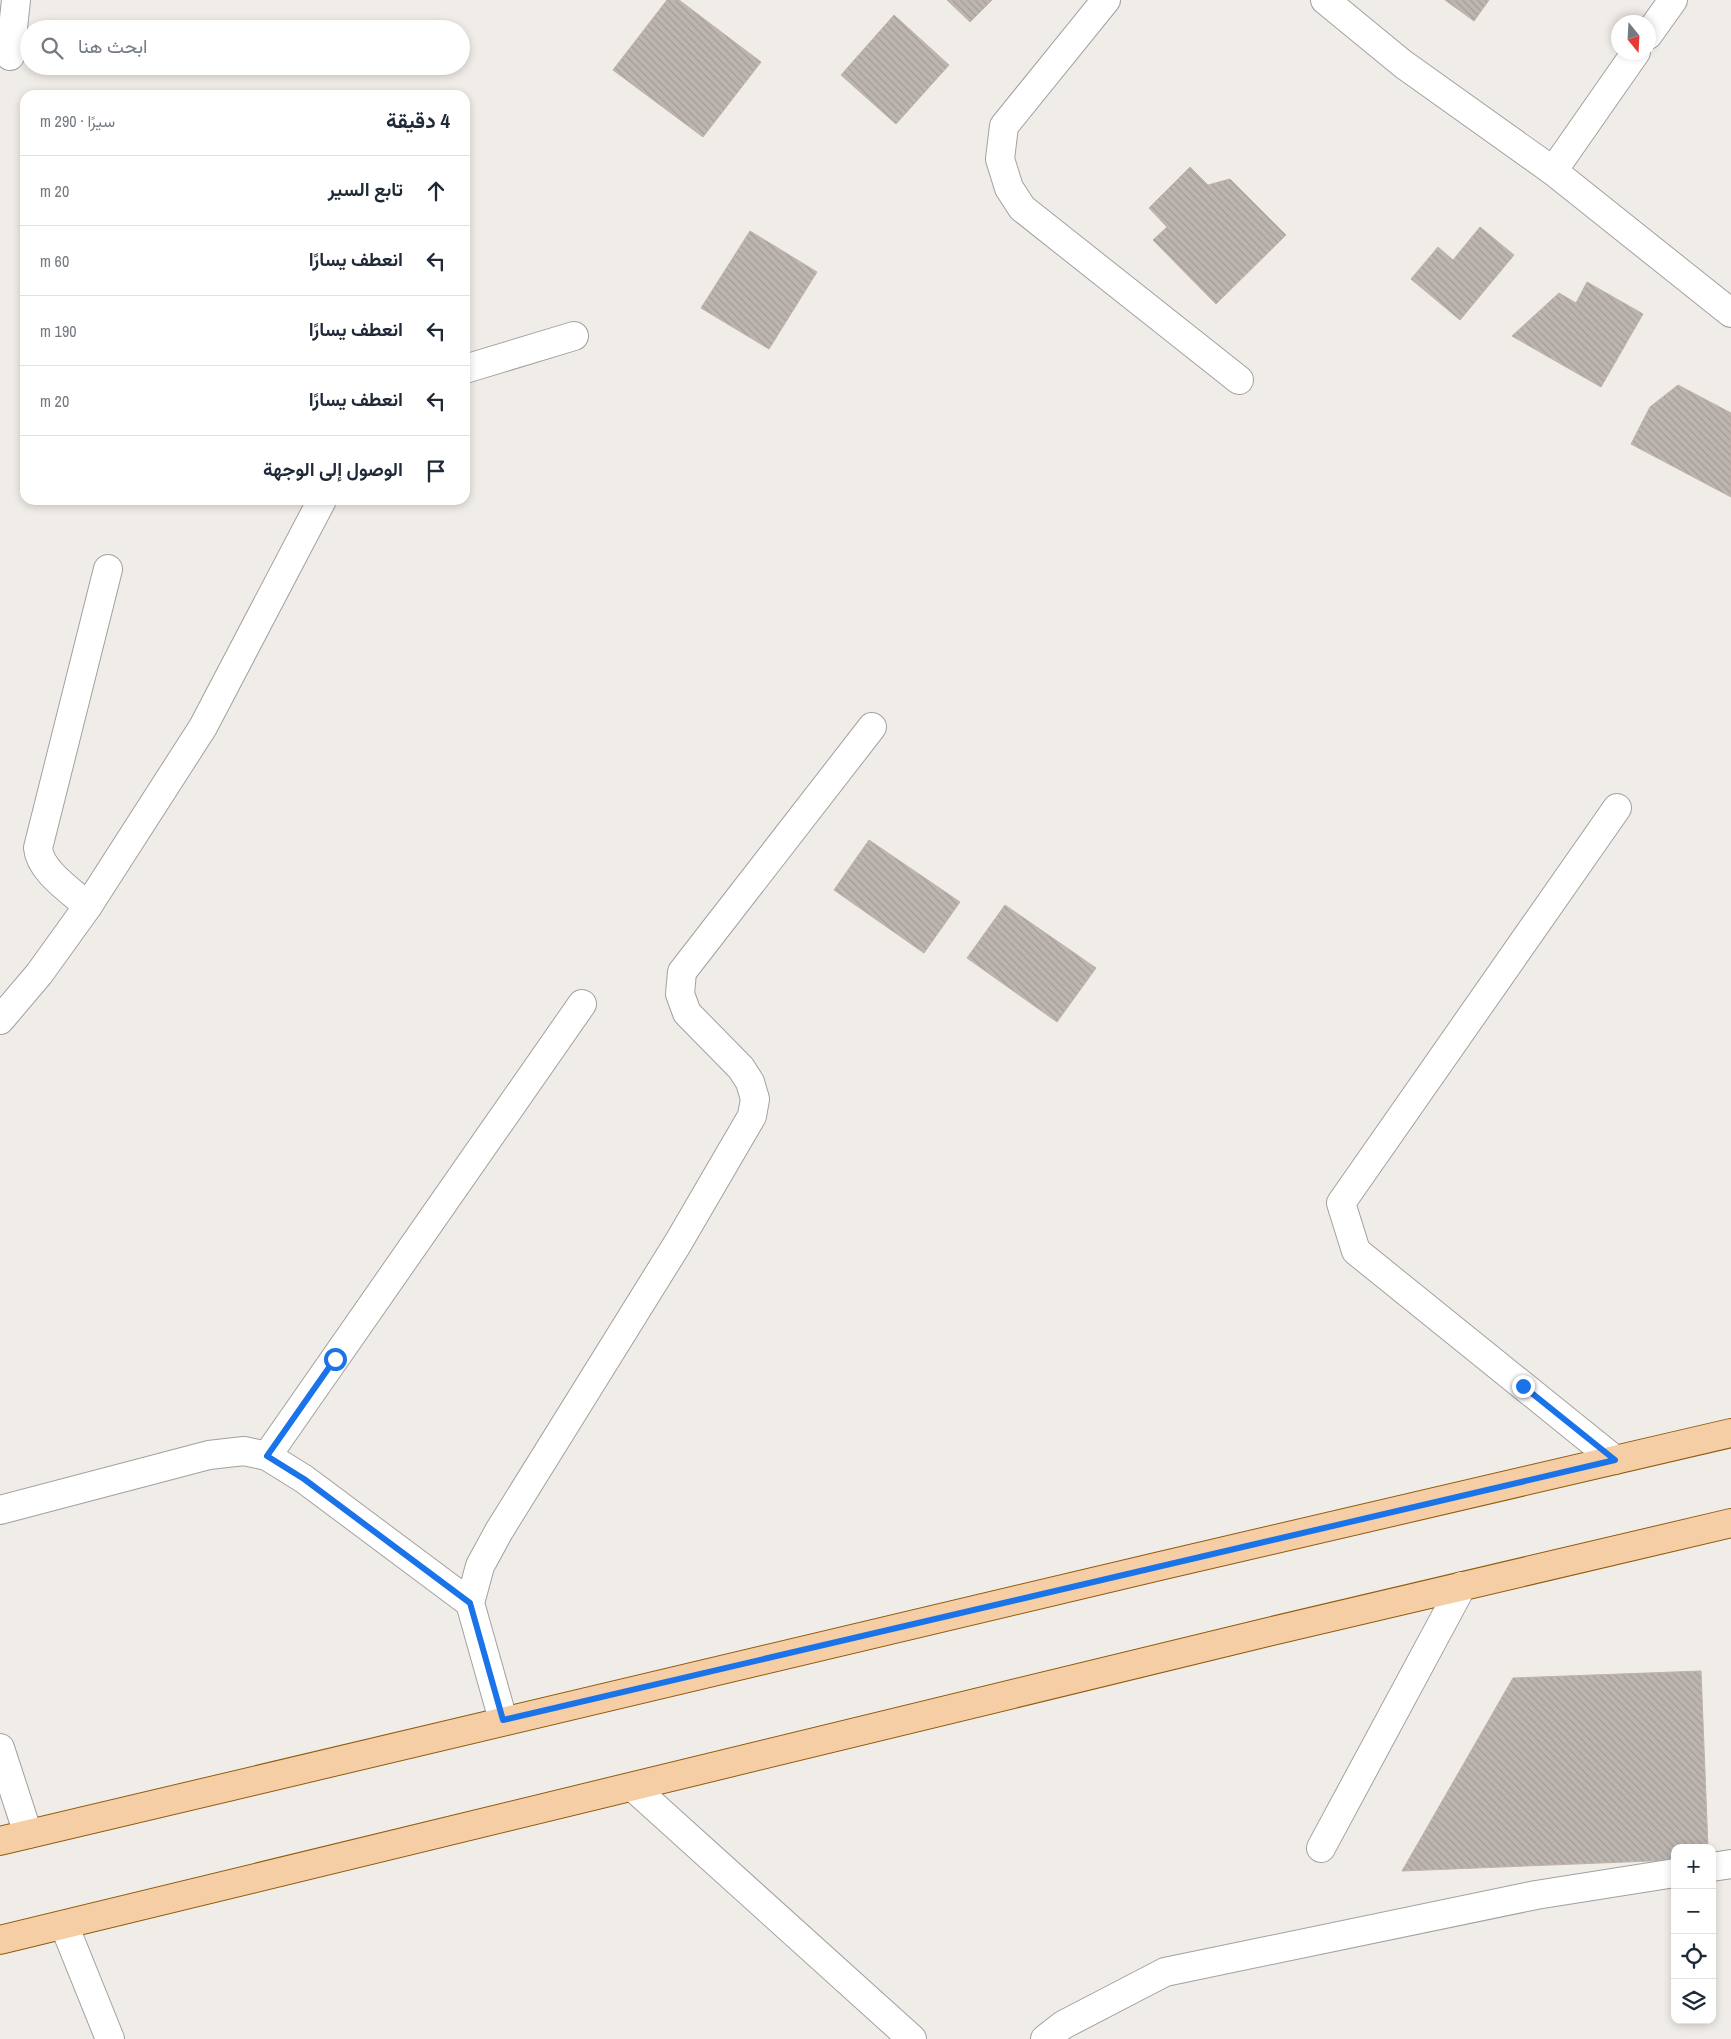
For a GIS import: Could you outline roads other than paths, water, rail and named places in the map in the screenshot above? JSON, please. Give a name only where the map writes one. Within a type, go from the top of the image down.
[{"type":"main road","points":[[0,1841],[503,1720],[1731,1433]]},
{"type":"main road","points":[[0,1940],[1731,1522]]},
{"type":"street","points":[[10,56],[16,0]]},
{"type":"street","points":[[1106,0],[1004,126],[1000,160],[1009,188],[1022,208],[1238,380]]},
{"type":"street","points":[[1325,0],[1403,64],[1553,171],[1730,310]]},
{"type":"street","points":[[1656,24],[1673,0]]},
{"type":"street","points":[[1553,171],[1630,60]]},
{"type":"street","points":[[470,367],[574,336]]},
{"type":"street","points":[[0,1020],[39,974],[88,906],[203,726],[319,505]]},
{"type":"street","points":[[88,906],[45,867],[39,857],[38,848],[108,569]]},
{"type":"street","points":[[503,1720],[470,1603],[480,1566],[499,1531],[678,1243],[752,1116],[755,1099],[750,1082],[741,1068],[687,1013],[680,994],[682,972],[872,727]]},
{"type":"street","points":[[1615,1460],[1356,1251],[1340,1203],[1617,808]]},
{"type":"street","points":[[267,1456],[582,1004]]},
{"type":"street","points":[[0,1510],[209,1455],[244,1451],[267,1456],[304,1479],[470,1603]]},
{"type":"street","points":[[1321,1848],[1462,1586]]},
{"type":"street","points":[[0,1748],[28,1834]]},
{"type":"street","points":[[633,1787],[912,2039]]},
{"type":"street","points":[[1716,1866],[1731,1864]]},
{"type":"street","points":[[1044,2039],[1063,2025],[1165,1972],[1536,1895],[1671,1874]]},
{"type":"street","points":[[64,1924],[110,2039]]}]
